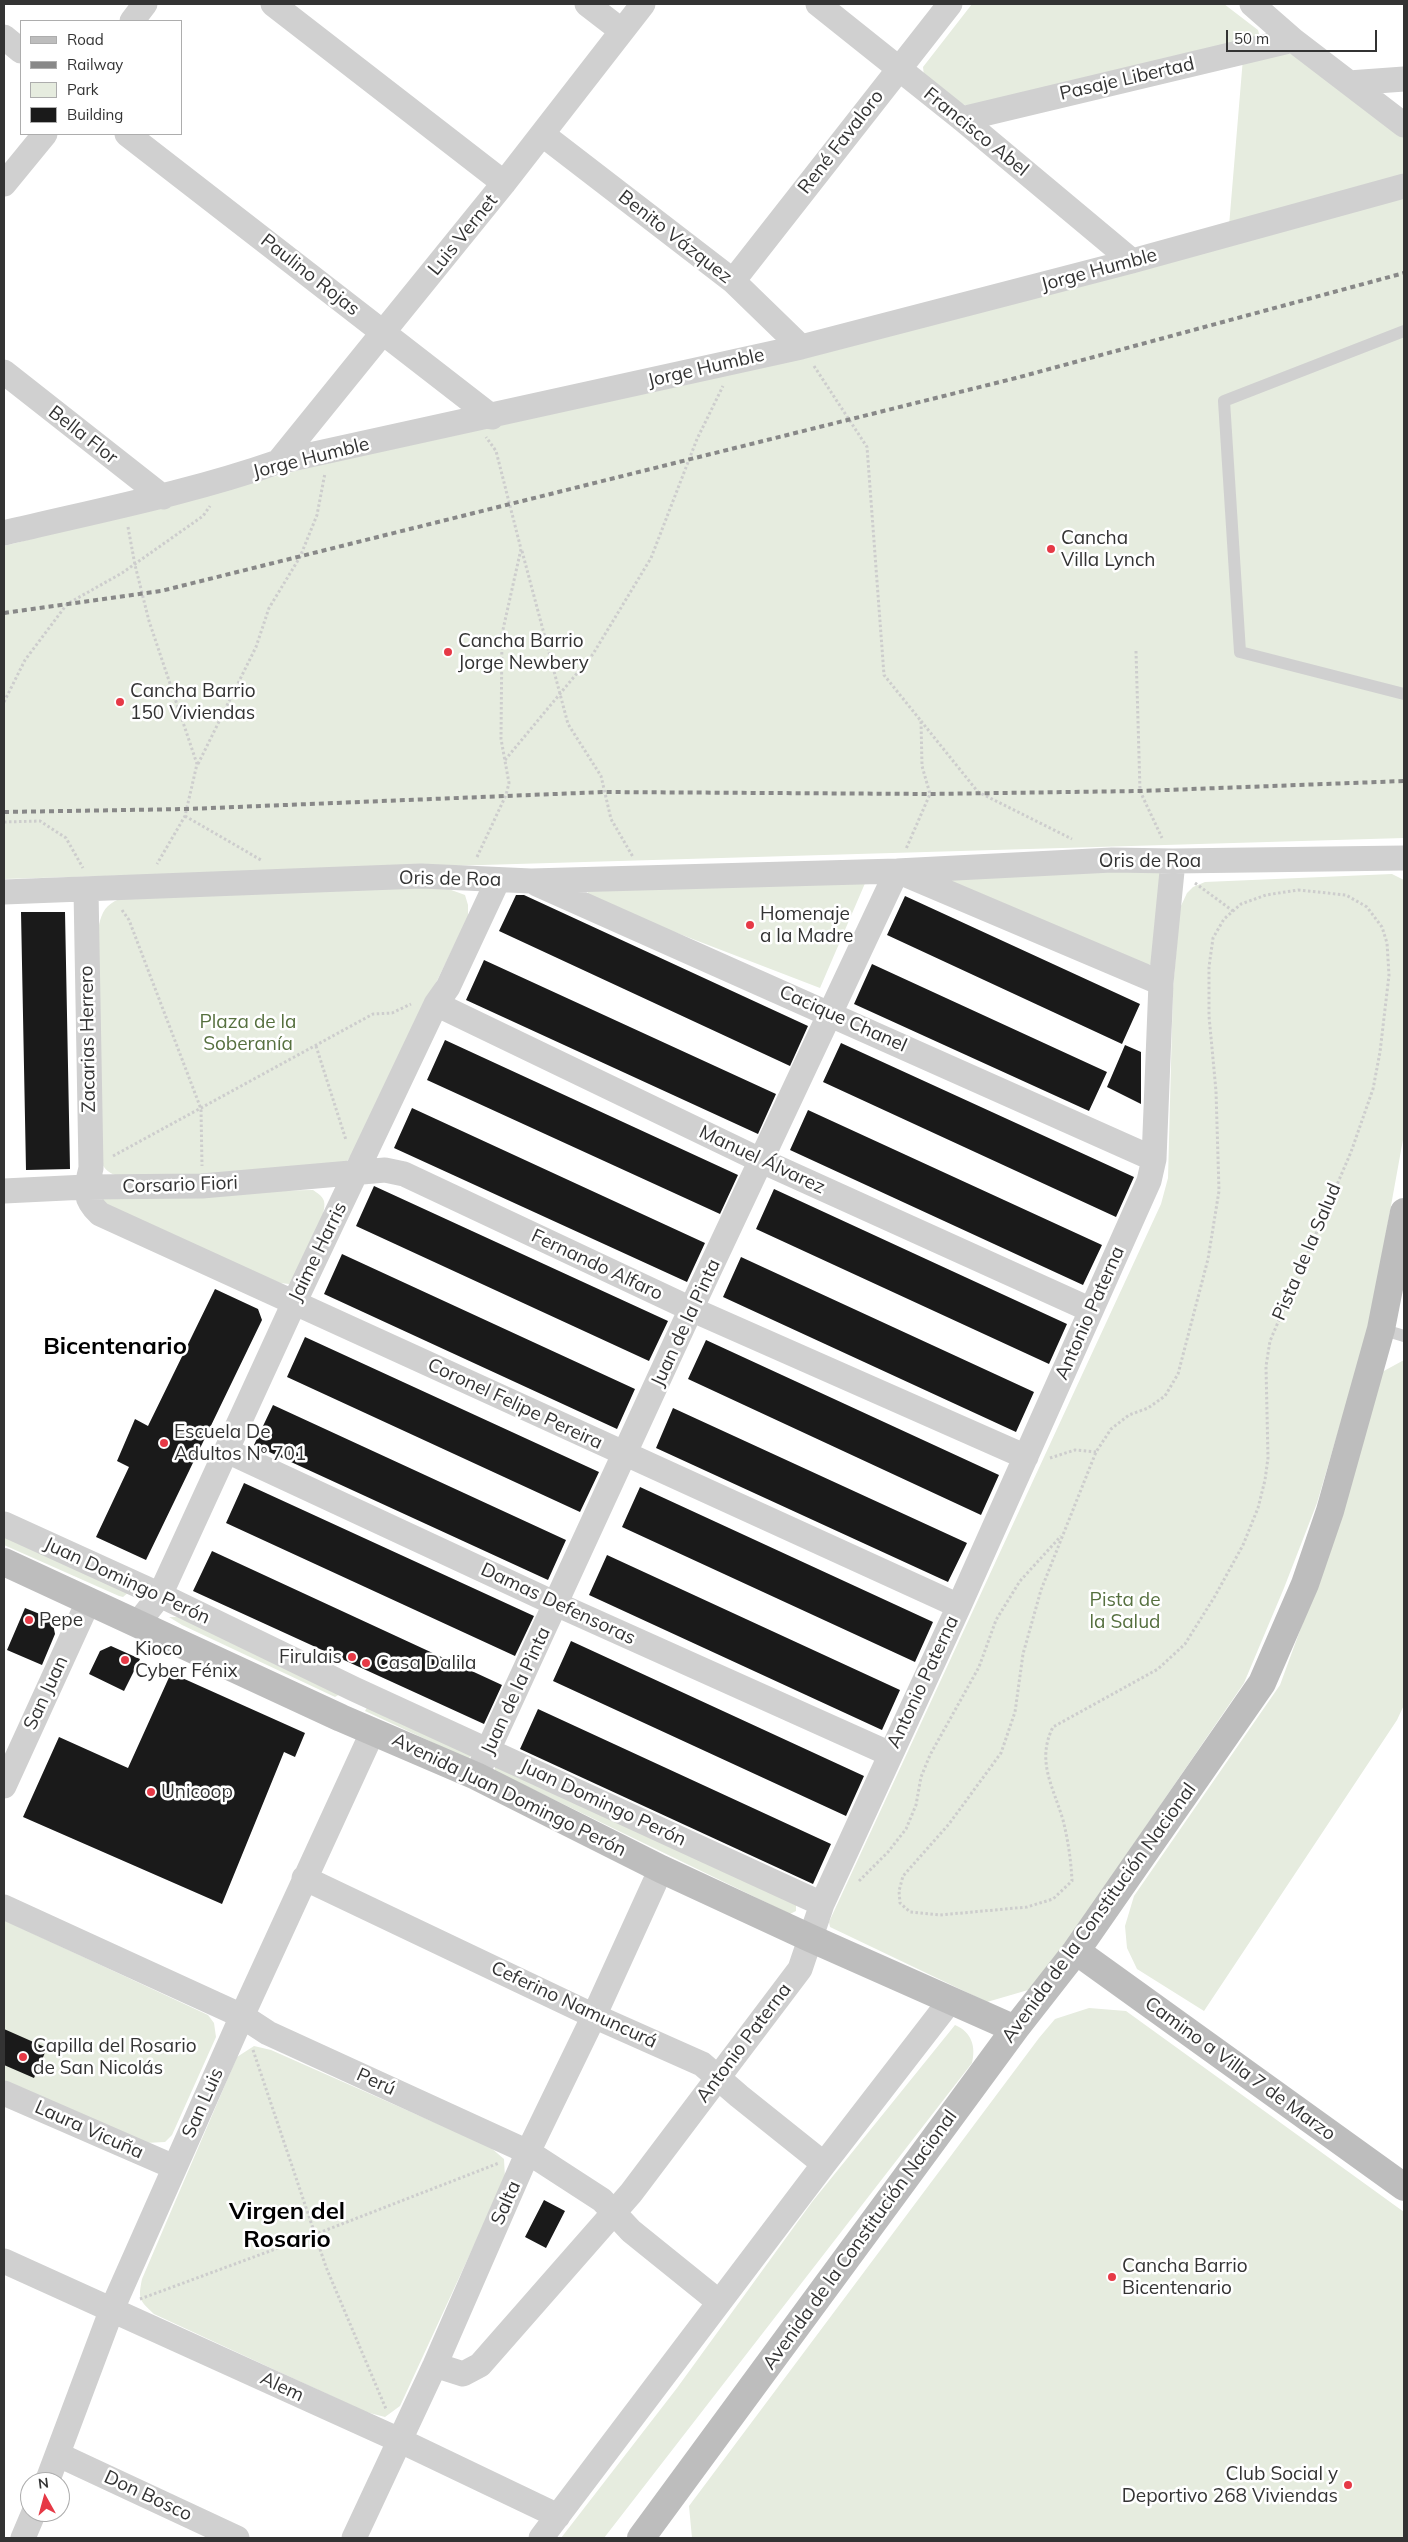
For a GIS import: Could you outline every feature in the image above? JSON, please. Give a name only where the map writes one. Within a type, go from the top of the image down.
[{"type":"main road","name":"Avenida de la Constitución Nacional","points":[[641,2538],[1015,2029],[1076,1951],[1262,1683],[1305,1584],[1392,1332],[1404,1212]]},
{"type":"main road","name":"Avenida Juan Domingo Perón","points":[[4,1562],[341,1718],[476,1776],[661,1868],[810,1938],[1015,2029]]},
{"type":"main road","name":"Camino a Villa 7 de Marzo","points":[[1076,1951],[1404,2188]]},
{"type":"street","points":[[133,20],[145,4]]},
{"type":"street","points":[[272,4],[504,183]]},
{"type":"street","points":[[588,4],[622,30]]},
{"type":"street","name":"Luis Vernet","points":[[278,462],[504,183],[643,4]]},
{"type":"street","name":"Francisco Abel","points":[[818,4],[962,119],[1132,261]]},
{"type":"street","name":"René Favaloro","points":[[732,281],[950,4]]},
{"type":"street","points":[[1259,6],[1293,40],[1404,126]]},
{"type":"street","points":[[4,37],[20,50]]},
{"type":"street","name":"Pasaje Libertad","points":[[962,119],[1293,40]]},
{"type":"street","points":[[1349,83],[1404,79]]},
{"type":"street","name":"Benito Vázquez","points":[[542,134],[732,281],[801,347]]},
{"type":"street","points":[[4,184],[44,135]]},
{"type":"street","name":"Paulino Rojas","points":[[128,135],[384,332],[482,419]]},
{"type":"street","name":"Jorge Humble","points":[[4,532],[163,497],[227,480],[278,462],[328,453],[801,347],[1132,261],[1404,186]]},
{"type":"street","name":"Bella Flor","points":[[4,372],[163,497]]},
{"type":"street","name":"Oris de Roa","points":[[4,892],[97,890],[422,876],[531,881],[897,871],[1112,860],[1173,863],[1404,858]]},
{"type":"street","name":"Antonio Paterna","points":[[435,2365],[463,2374],[480,2365],[613,2211],[631,2193],[800,1970],[822,1904],[959,1606],[1149,1181],[1154,1159],[1161,983],[1173,863]]},
{"type":"street","name":"Oris de Roa","points":[[897,871],[1161,983]]},
{"type":"street","name":"Juan de la Pinta","points":[[476,1776],[626,1454],[691,1309],[897,871]]},
{"type":"street","name":"Jaime Harris","points":[[138,1623],[160,1595],[227,1451],[294,1303],[356,1173],[426,1003],[448,987],[498,880]]},
{"type":"street","name":"Cacique Chanel","points":[[531,881],[831,1013],[1154,1159]]},
{"type":"street","name":"Zacarias Herrero","points":[[88,1177],[97,890]]},
{"type":"street","name":"Manuel Álvarez","points":[[426,1003],[762,1161],[1091,1310]]},
{"type":"street","name":"Fernando Alfaro","points":[[356,1173],[385,1170],[404,1174],[691,1309],[1026,1457]]},
{"type":"street","name":"Corsario Fiori","points":[[4,1191],[88,1177],[202,1186],[356,1173]]},
{"type":"street","name":"Coronel Felipe Pereira","points":[[88,1177],[90,1205],[100,1214],[959,1606]]},
{"type":"street","name":"Damas Defensoras","points":[[227,1451],[556,1604],[890,1754]]},
{"type":"street","name":"Juan Domingo Perón","points":[[4,1524],[160,1595],[354,1689],[822,1904]]},
{"type":"street","name":"San Juan","points":[[4,1786],[89,1600]]},
{"type":"street","points":[[341,1718],[354,1689]]},
{"type":"street","name":"San Luis","points":[[51,2472],[112,2309],[304,1878],[373,1731]]},
{"type":"street","name":"Salta","points":[[354,2538],[435,2365],[528,2152],[594,2016],[661,1868]]},
{"type":"street","name":"Ceferino Namuncurá","points":[[304,1878],[594,2016],[702,2064],[824,2164]]},
{"type":"street","name":"Perú","points":[[4,1907],[242,2016],[268,2033],[528,2152],[602,2200],[631,2231],[719,2302]]},
{"type":"street","points":[[541,2538],[950,2001]]},
{"type":"street","name":"Laura Vicuña","points":[[4,2093],[174,2167]]},
{"type":"street","name":"Alem","points":[[4,2261],[399,2440],[558,2516]]},
{"type":"street","name":"Don Bosco","points":[[58,2454],[237,2538]]},
{"type":"street","points":[[23,2538],[30,2522]]},
{"type":"lane","points":[[1404,331],[1224,400],[1240,652],[1404,694]]},
{"type":"path","points":[[801,347],[836,396],[867,447],[884,675],[978,792],[1077,842]]},
{"type":"path","points":[[505,760],[593,654],[651,558],[696,439],[735,361]]},
{"type":"path","points":[[482,419],[496,451],[568,724],[601,776],[611,819],[645,878]]},
{"type":"path","points":[[139,888],[185,816],[197,764],[256,647],[269,608],[300,557],[318,515],[328,453]]},
{"type":"path","points":[[4,702],[25,660],[67,604],[135,565],[203,516],[227,480]]},
{"type":"path","points":[[126,504],[135,565],[150,621],[197,764]]},
{"type":"path","points":[[467,877],[506,795],[509,783],[501,739],[502,634],[521,549]]},
{"type":"path","points":[[1136,651],[1140,791],[1173,863],[1233,911]]},
{"type":"path","points":[[897,871],[930,794],[922,766],[920,721]]},
{"type":"path","points":[[185,816],[265,862]]},
{"type":"path","points":[[4,822],[40,821],[66,838],[97,890],[129,920],[201,1109],[202,1186]]},
{"type":"path","name":"Pista de la Salud","points":[[1298,890],[1346,895],[1367,907],[1382,927],[1388,943],[1389,975],[1386,1012],[1373,1089],[1351,1152],[1270,1341],[1266,1366],[1268,1458],[1258,1508],[1242,1546],[1185,1644],[1158,1669],[1052,1727],[1046,1741],[1045,1766],[1063,1820],[1071,1856],[1072,1881],[1053,1899],[1027,1907],[940,1915],[910,1912],[900,1903],[899,1891],[903,1876],[949,1824],[1001,1753],[1015,1712],[1023,1654],[1041,1590],[1096,1452],[1111,1429],[1129,1415],[1148,1408],[1165,1396],[1178,1374],[1208,1259],[1219,1192],[1216,1091],[1209,1016],[1209,967],[1213,938],[1224,919],[1233,911],[1241,904],[1266,895],[1298,890]]},
{"type":"path","points":[[88,1177],[201,1109],[373,1014],[392,1013],[426,1003]]},
{"type":"path","points":[[316,1046],[356,1173]]},
{"type":"path","points":[[1026,1457],[1038,1460],[1075,1450],[1096,1452]]},
{"type":"path","points":[[853,1886],[888,1852],[906,1829],[916,1805],[921,1777],[930,1755],[979,1667],[996,1620],[1020,1581],[1063,1534]]},
{"type":"path","points":[[242,2016],[326,2267],[399,2440]]},
{"type":"path","points":[[112,2309],[316,2234],[528,2152]]},
{"type":"green space","points":[[972,4],[1224,4],[1258,30],[1260,37],[967,106],[956,101],[924,76],[923,67]]},
{"type":"green space","points":[[1270,51],[1291,54],[1311,65],[1404,138],[1404,177],[1229,226],[1243,58]]},
{"type":"green space","points":[[1404,196],[1404,838],[4,879],[4,546],[370,452]]},
{"type":"green space","points":[[1161,871],[1153,962],[1149,965],[952,887],[949,878],[952,874]]},
{"type":"green space","name":"Pista de la Salud","points":[[1392,874],[1404,880],[1404,1134],[1369,1327],[1317,1503],[1244,1683],[1035,1988],[987,2002],[830,1927],[829,1922],[1161,1204],[1168,1178],[1173,988],[1180,908],[1187,893],[1193,887],[1205,882]]},
{"type":"green space","points":[[866,881],[820,988],[586,898],[589,889]]},
{"type":"green space","name":"Plaza de la Soberanía","points":[[443,887],[465,895],[468,905],[468,917],[355,1149],[346,1163],[339,1167],[128,1178],[117,1176],[106,1169],[98,1155],[99,925],[103,912],[108,906],[119,899]]},
{"type":"green space","points":[[313,1190],[324,1201],[322,1217],[314,1240],[295,1279],[289,1284],[280,1283],[110,1210],[102,1200],[105,1194]]},
{"type":"green space","points":[[1404,1360],[1404,1705],[1397,1720],[1204,2011],[1137,1969],[1127,1948],[1125,1926],[1134,1896],[1280,1685],[1343,1513],[1382,1372]]},
{"type":"green space","points":[[4,1534],[129,1592],[123,1597],[119,1596],[4,1545]]},
{"type":"green space","points":[[169,1617],[182,1617],[340,1694],[335,1697],[182,1625]]},
{"type":"green space","points":[[370,1702],[472,1755],[468,1759],[365,1711]]},
{"type":"green space","points":[[495,1766],[796,1904],[796,1911],[790,1914],[495,1771]]},
{"type":"green space","points":[[4,1920],[208,2015],[214,2023],[216,2037],[172,2135],[165,2142],[145,2143],[4,2084]]},
{"type":"green space","points":[[1089,2008],[1126,2011],[1404,2212],[1404,2538],[692,2538],[689,2506],[1039,2038],[1055,2019]]},
{"type":"green space","points":[[955,2025],[969,2036],[973,2046],[972,2063],[604,2538],[561,2538],[677,2388],[812,2202]]},
{"type":"green space","points":[[254,2046],[271,2050],[490,2147],[504,2159],[505,2178],[400,2406],[385,2417],[366,2412],[154,2314],[141,2299],[142,2279],[237,2057]]},
{"type":"building","points":[[516,895],[524,895],[808,1026],[790,1066],[499,931]]},
{"type":"building","points":[[905,896],[1140,1004],[1122,1044],[887,935]]},
{"type":"building","points":[[21,912],[65,912],[70,1169],[26,1170]]},
{"type":"building","points":[[484,960],[776,1094],[758,1134],[466,1000]]},
{"type":"building","points":[[872,964],[1107,1072],[1089,1111],[854,1004]]},
{"type":"building","points":[[445,1040],[738,1175],[720,1214],[427,1080]]},
{"type":"building","points":[[841,1043],[1134,1177],[1116,1217],[823,1082]]},
{"type":"building","points":[[1125,1045],[1141,1052],[1141,1104],[1107,1087]]},
{"type":"building","points":[[412,1108],[705,1243],[687,1282],[394,1148]]},
{"type":"building","points":[[808,1110],[1102,1245],[1083,1285],[790,1150]]},
{"type":"building","points":[[374,1186],[668,1321],[649,1361],[356,1226]]},
{"type":"building","points":[[774,1189],[1067,1324],[1049,1364],[756,1229]]},
{"type":"building","points":[[342,1254],[635,1389],[617,1429],[324,1294]]},
{"type":"building","points":[[741,1257],[1034,1392],[1016,1432],[723,1297]]},
{"type":"building","name":"Escuela De Adultos Nº 701","points":[[215,1289],[258,1309],[262,1320],[146,1560],[96,1537],[129,1467],[117,1461],[135,1419],[148,1426]]},
{"type":"building","points":[[305,1337],[599,1472],[580,1512],[287,1377]]},
{"type":"building","points":[[706,1340],[999,1475],[981,1515],[688,1379]]},
{"type":"building","points":[[273,1405],[566,1540],[548,1580],[254,1445]]},
{"type":"building","points":[[673,1408],[967,1543],[948,1582],[656,1448]]},
{"type":"building","points":[[244,1483],[534,1616],[515,1656],[226,1523]]},
{"type":"building","points":[[640,1487],[933,1622],[915,1662],[622,1527]]},
{"type":"building","points":[[212,1551],[502,1685],[484,1724],[193,1591]]},
{"type":"building","points":[[607,1555],[900,1690],[882,1730],[589,1595]]},
{"type":"building","points":[[25,1608],[52,1619],[55,1634],[42,1665],[7,1650]]},
{"type":"building","points":[[571,1641],[864,1776],[846,1816],[553,1681]]},
{"type":"building","points":[[111,1646],[140,1659],[124,1691],[89,1674],[100,1651]]},
{"type":"building","name":"Unicoop","points":[[171,1673],[305,1733],[295,1757],[284,1752],[222,1904],[23,1817],[59,1737],[128,1768]]},
{"type":"building","points":[[538,1709],[831,1844],[813,1884],[520,1749]]},
{"type":"building","name":"Capilla del Rosario de San Nicolás","points":[[4,2029],[47,2048],[34,2078],[4,2065]]},
{"type":"building","points":[[544,2200],[565,2211],[546,2248],[525,2237]]},
{"type":"railway","points":[[4,613],[161,591],[1016,378],[1404,273]]},
{"type":"railway","points":[[4,812],[187,809],[604,792],[930,794],[1140,791],[1404,781]]},
{"type":"place","name":"Cancha Villa Lynch","points":[[1051,549]]},
{"type":"place","name":"Cancha Barrio Jorge Newbery","points":[[448,652]]},
{"type":"place","name":"Cancha Barrio 150 Viviendas","points":[[120,702]]},
{"type":"place","name":"Homenaje a la Madre","points":[[750,925]]},
{"type":"place","name":"Escuela De Adultos Nº 701","points":[[164,1443]]},
{"type":"place","name":"Pepe","points":[[29,1620]]},
{"type":"place","name":"Firulais","points":[[352,1657]]},
{"type":"place","name":"Kioco Cyber Fénix","points":[[125,1660]]},
{"type":"place","name":"Casa Dalila","points":[[366,1663]]},
{"type":"place","name":"Unicoop","points":[[151,1792]]},
{"type":"place","name":"Capilla del Rosario de San Nicolás","points":[[23,2057]]},
{"type":"place","name":"Cancha Barrio Bicentenario","points":[[1112,2277]]},
{"type":"place","name":"Club Social y Deportivo 268 Viviendas","points":[[1348,2485]]},
{"type":"district","name":"Bicentenario","points":[[115,1347]]},
{"type":"district","name":"Virgen del Rosario","points":[[287,2226]]}]
